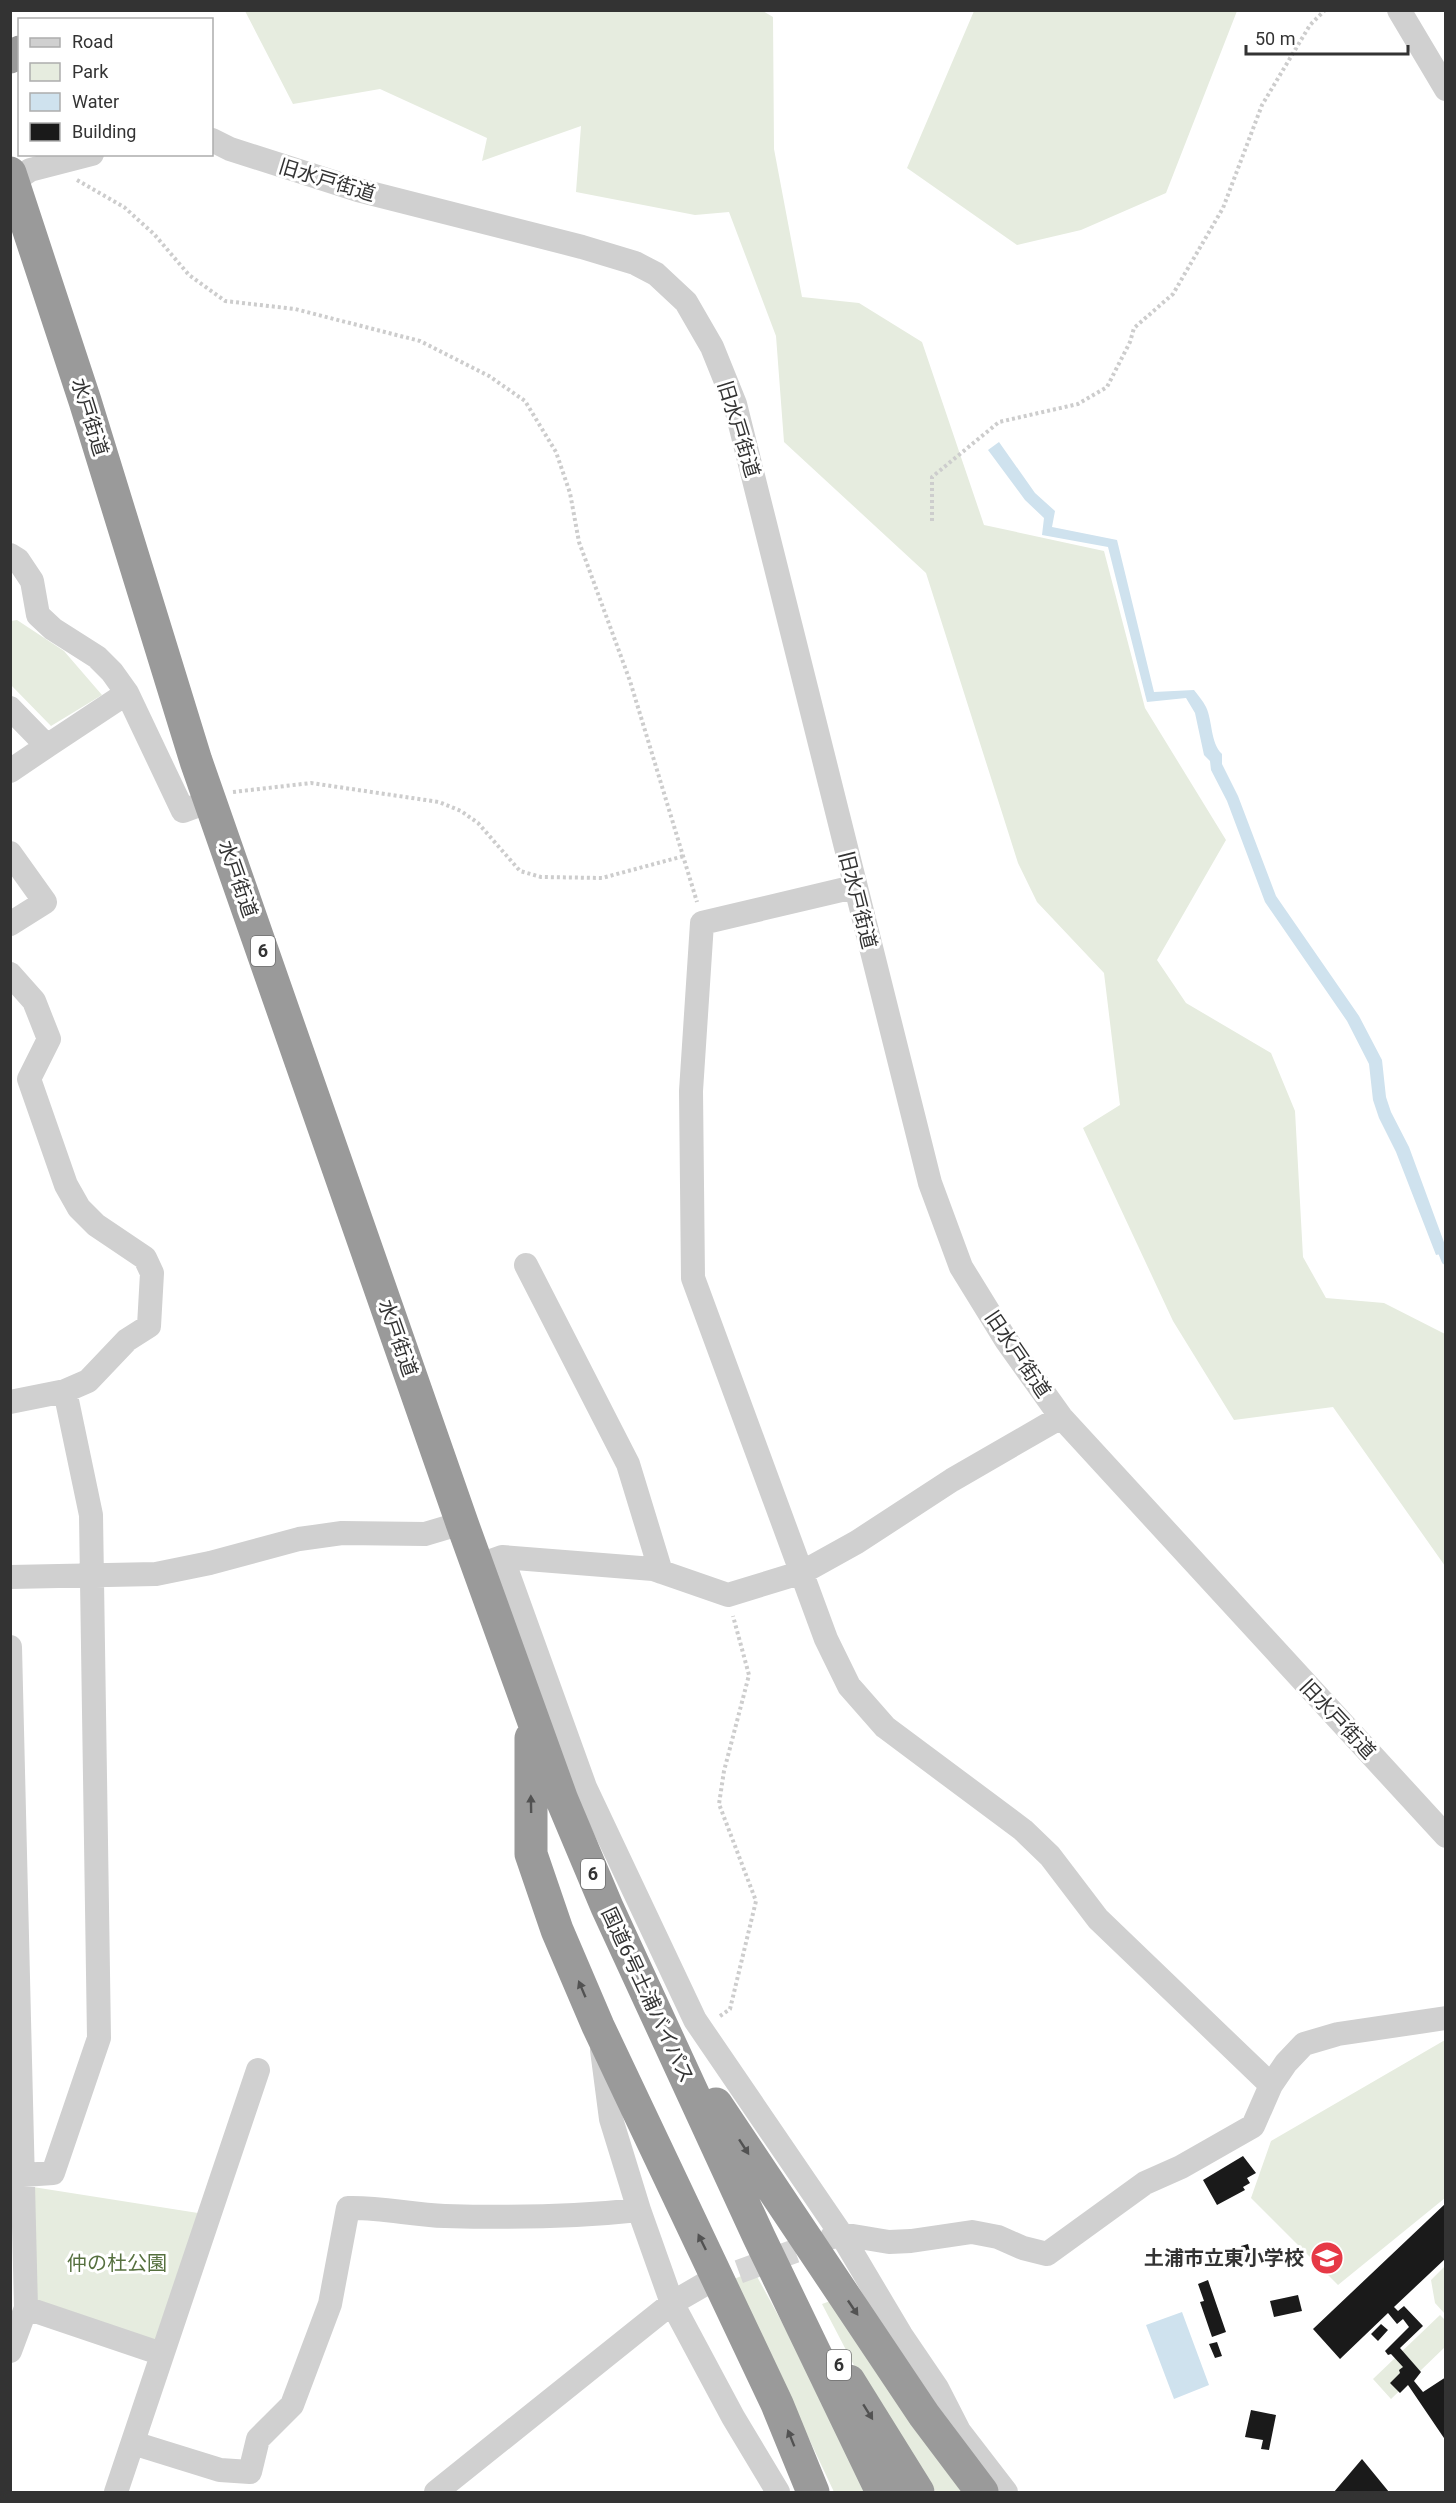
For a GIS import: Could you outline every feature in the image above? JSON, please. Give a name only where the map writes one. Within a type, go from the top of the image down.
[{"type":"highway","name":"水戸街道","points":[[19,176],[85,401],[210,801],[462,1523],[490,1562],[530,1716]]},
{"type":"highway","points":[[530,1716],[531,1854],[557,1930],[598,2026],[777,2404],[813,2493]]},
{"type":"highway","name":"国道6号土浦バイパス","points":[[530,1716],[607,1907],[759,2237],[882,2493]]},
{"type":"highway","points":[[663,2029],[924,2415],[982,2493]]},
{"type":"highway","name":"国道6号土浦バイパス","points":[[759,2237],[918,2493]]},
{"type":"street","points":[[1400,10],[1446,89]]},
{"type":"street","name":"旧水戸街道","points":[[213,140],[261,160],[358,190],[582,247],[635,263],[656,274],[686,302],[712,347],[735,404],[930,1184],[961,1268],[1005,1340],[1061,1417],[1446,1836]]},
{"type":"street","points":[[19,176],[85,156]]},
{"type":"street","points":[[10,555],[18,560],[32,581],[38,615],[53,629],[96,657],[112,672],[127,693],[183,811],[210,801]]},
{"type":"street","points":[[10,771],[127,693]]},
{"type":"street","points":[[10,708],[47,746]]},
{"type":"street","points":[[10,853],[45,902],[10,924]]},
{"type":"street","points":[[854,887],[702,923],[691,1091],[693,1278],[826,1639],[849,1686],[885,1727],[1023,1830],[1050,1856],[1098,1919],[1271,2085]]},
{"type":"street","points":[[10,974],[34,1001],[50,1039],[29,1079],[66,1185],[79,1208],[96,1225],[145,1258],[152,1273],[149,1326],[127,1340],[88,1381],[65,1391],[10,1402]]},
{"type":"street","points":[[526,1265],[628,1464],[661,1572]]},
{"type":"street","points":[[23,2175],[53,2173],[99,2038],[92,1515],[65,1391]]},
{"type":"street","points":[[1005,2493],[959,2431],[937,2388],[831,2238],[701,2029],[585,1787],[490,1562],[653,1569],[728,1595],[803,1572],[857,1542],[952,1480],[1061,1417]]},
{"type":"street","points":[[10,1577],[156,1574],[210,1563],[298,1539],[342,1533],[424,1534],[462,1523]]},
{"type":"street","points":[[10,1647],[26,2308],[10,2351]]},
{"type":"street","points":[[831,2238],[889,2242],[972,2232],[998,2237],[1023,2248],[1047,2254],[1145,2183],[1212,2151],[1253,2126],[1271,2085],[1286,2063],[1304,2044],[1338,2034],[1446,2018]]},
{"type":"street","points":[[598,2026],[611,2119],[639,2210],[672,2303],[778,2493]]},
{"type":"street","points":[[116,2493],[258,2070]]},
{"type":"street","points":[[132,2443],[220,2470],[250,2472],[258,2439],[292,2405],[330,2304],[348,2208],[372,2207],[442,2216],[577,2216],[639,2210]]},
{"type":"street","points":[[436,2493],[672,2303],[705,2284]]},
{"type":"street","points":[[26,2308],[162,2354]]},
{"type":"path","points":[[932,521],[932,477],[999,422],[1078,404],[1107,387],[1131,342],[1134,328],[1173,294],[1223,208],[1262,105],[1310,25],[1324,10]]},
{"type":"path","points":[[19,176],[71,176],[124,207],[154,234],[189,274],[225,301],[295,309],[420,341],[489,376],[525,401],[556,452],[570,493],[579,542],[630,681],[684,856],[702,923]]},
{"type":"path","points":[[210,801],[227,793],[311,783],[439,802],[460,811],[478,824],[520,871],[541,877],[602,878],[684,856]]},
{"type":"path","points":[[701,2029],[730,2009],[756,1901],[719,1804],[724,1771],[749,1675],[728,1595]]},
{"type":"green space","points":[[761,10],[773,17],[774,149],[802,297],[859,303],[922,342],[984,525],[1104,551],[1145,708],[1226,840],[1157,960],[1186,1003],[1271,1053],[1295,1111],[1303,1257],[1326,1298],[1384,1303],[1445,1334],[1445,1566],[1333,1407],[1234,1420],[1173,1321],[1083,1128],[1120,1105],[1104,973],[1037,902],[1018,863],[926,573],[784,442],[776,336],[729,212],[695,215],[576,192],[581,126],[482,161],[487,138],[380,89],[293,104],[245,11]]},
{"type":"green space","points":[[974,11],[1237,11],[1166,193],[1081,230],[1017,245],[907,168]]},
{"type":"green space","points":[[17,620],[64,651],[102,695],[51,726],[11,685],[11,621]]},
{"type":"green space","points":[[1445,2040],[1445,2198],[1338,2285],[1251,2198],[1271,2141]]},
{"type":"green space","name":"仲の杜公園","points":[[33,2187],[198,2213],[155,2341],[36,2300]]},
{"type":"green space","points":[[1445,2266],[1445,2314],[1435,2303],[1431,2280]]},
{"type":"green space","points":[[754,2271],[803,2361],[869,2492],[834,2492],[734,2279]]},
{"type":"green space","points":[[833,2300],[968,2492],[936,2492],[857,2371],[822,2304]]},
{"type":"green space","points":[[1440,2315],[1445,2320],[1445,2347],[1391,2399],[1373,2379]]},
{"type":"water","points":[[999,442],[1035,493],[1055,511],[1052,527],[1117,540],[1154,692],[1194,690],[1206,707],[1215,744],[1222,754],[1222,764],[1238,796],[1276,896],[1359,1016],[1382,1060],[1386,1097],[1409,1147],[1445,1245],[1445,1253],[1436,1255],[1396,1152],[1379,1118],[1373,1100],[1369,1064],[1347,1021],[1265,902],[1227,801],[1211,770],[1210,761],[1204,755],[1195,713],[1186,698],[1147,702],[1108,547],[1042,535],[1044,518],[1025,500],[988,450]]},
{"type":"water","points":[[1182,2312],[1209,2385],[1174,2399],[1146,2325]]},
{"type":"building","points":[[1243,2156],[1256,2173],[1247,2178],[1250,2183],[1243,2187],[1245,2190],[1217,2205],[1203,2180]]},
{"type":"building","points":[[1446,2203],[1446,2258],[1394,2307],[1398,2311],[1404,2306],[1423,2326],[1400,2348],[1421,2372],[1414,2381],[1423,2392],[1446,2377],[1446,2441],[1408,2385],[1400,2393],[1390,2383],[1403,2367],[1385,2351],[1409,2327],[1403,2319],[1397,2324],[1388,2313],[1340,2359],[1313,2329]]},
{"type":"building","points":[[1248,2244],[1251,2256],[1244,2258],[1241,2246]]},
{"type":"building","points":[[1208,2280],[1226,2332],[1212,2337],[1200,2302],[1204,2301],[1198,2284]]},
{"type":"building","points":[[1298,2295],[1302,2311],[1274,2317],[1270,2301]]},
{"type":"building","points":[[1381,2324],[1388,2330],[1378,2341],[1371,2334]]},
{"type":"building","points":[[1217,2342],[1222,2356],[1215,2358],[1209,2344]]},
{"type":"building","points":[[1251,2410],[1276,2415],[1269,2450],[1261,2449],[1263,2440],[1245,2437]]},
{"type":"building","points":[[1362,2459],[1389,2492],[1334,2492]]},
{"type":"waterway","points":[[1439,1246],[1445,1261]]},
{"type":"tunnel","points":[[705,2284],[820,2242]]},
{"type":"place","name":"土浦市立東小学校","points":[[1327,2258]]}]
